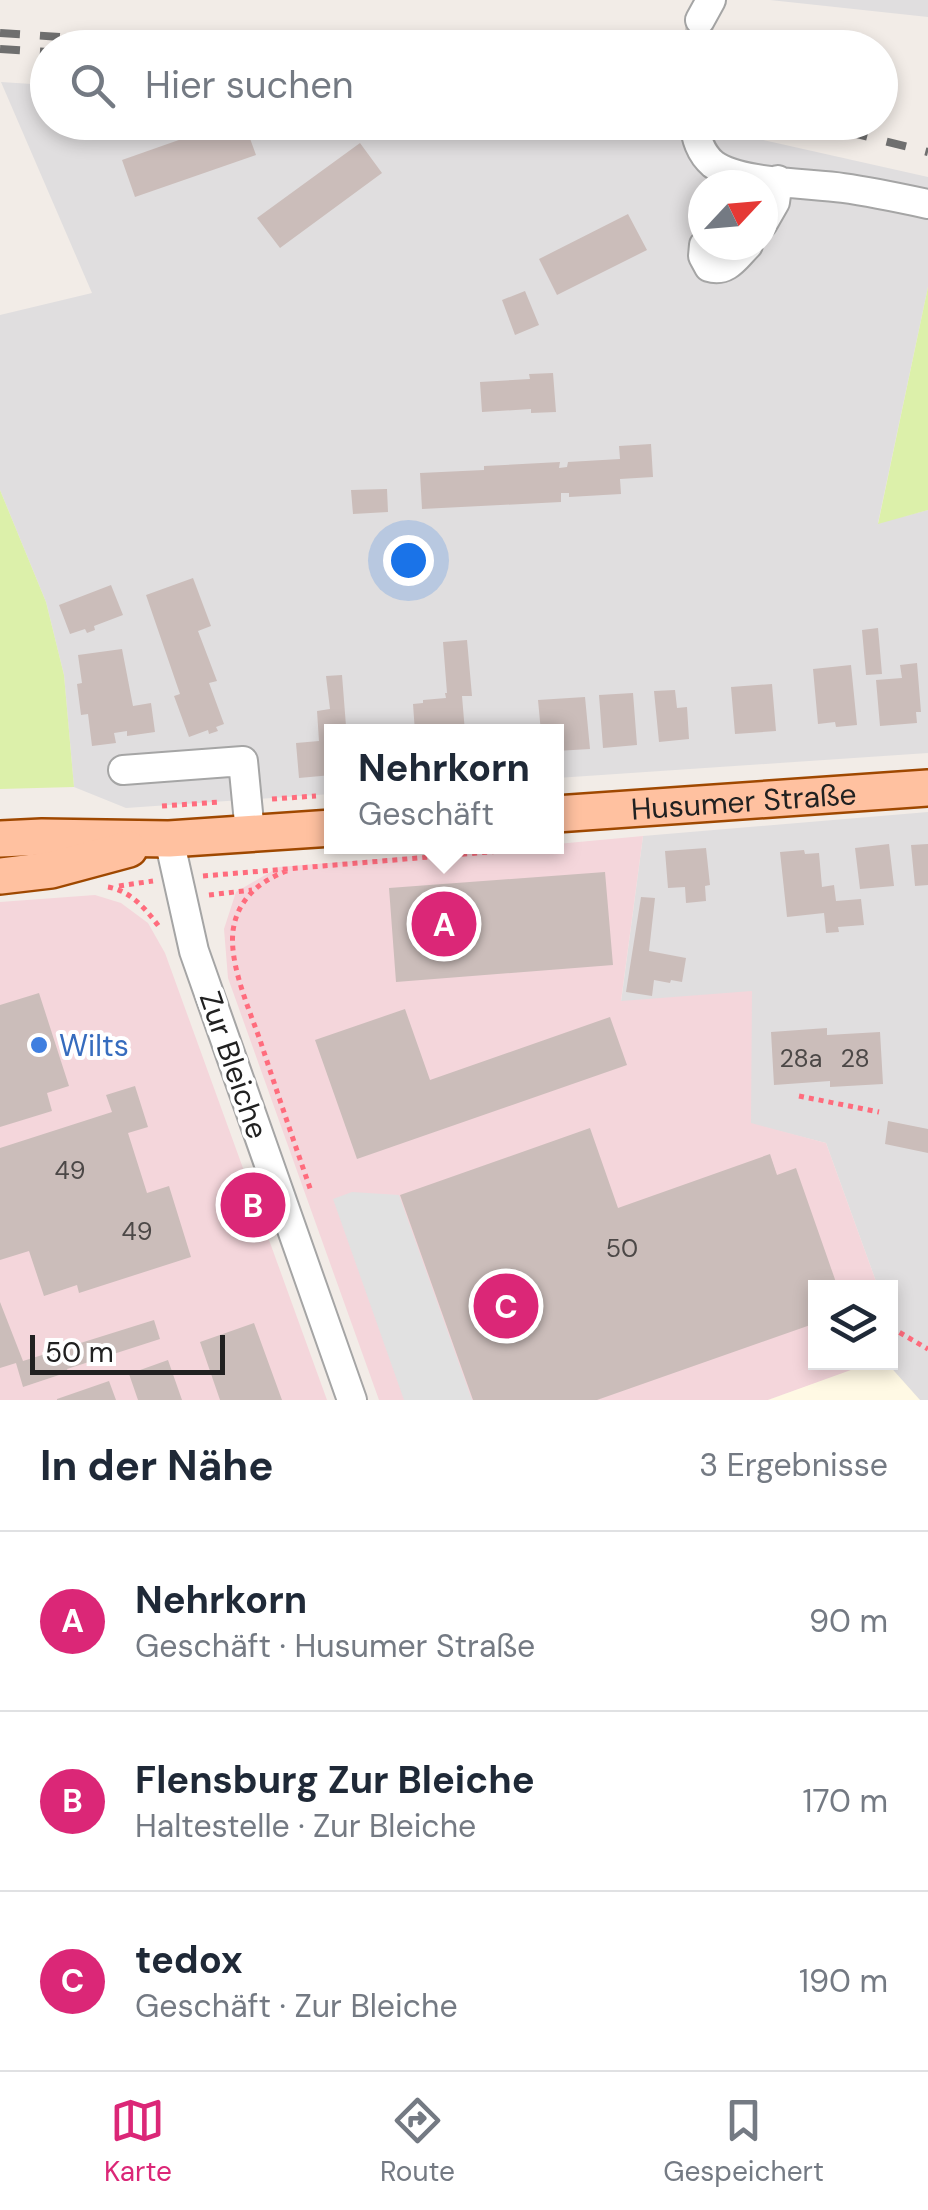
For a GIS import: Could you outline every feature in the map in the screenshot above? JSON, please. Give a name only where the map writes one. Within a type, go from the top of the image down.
[{"type":"main road","name":"Husumer Straße","points":[[564,813],[928,788]]},
{"type":"main road","points":[[0,876],[50,870],[248,817],[324,827]]},
{"type":"main road","points":[[0,840],[42,836],[169,838]]},
{"type":"street","points":[[696,140],[709,170]]},
{"type":"street","points":[[778,180],[928,204]]},
{"type":"street","points":[[705,260],[717,270],[734,260]]},
{"type":"street","points":[[123,770],[243,761],[248,817]]},
{"type":"street","name":"Zur Bleiche","points":[[169,838],[194,952],[352,1400]]},
{"type":"path","points":[[248,817],[324,797]]},
{"type":"path","points":[[295,869],[252,890],[234,927],[232,950],[310,1191]]},
{"type":"path","points":[[800,1096],[879,1112]]},
{"type":"path","points":[[898,1333],[928,1349]]},
{"type":"shaded area","points":[[770,0],[928,0],[928,17]]},
{"type":"shaded area","points":[[1,82],[30,84],[30,140],[764,140],[928,177],[928,287],[878,523],[928,510],[928,753],[564,778],[564,724],[324,724],[324,794],[126,808],[74,787],[64,675],[46,602],[0,490],[0,315],[92,293]]},
{"type":"shaded area","points":[[928,812],[928,1400],[768,1400],[853,1370],[898,1370],[898,1280],[875,1280],[826,1143],[751,1124],[621,1002],[643,836]]},
{"type":"shaded area","points":[[643,836],[621,1001],[752,991],[751,1123],[826,1143],[875,1280],[808,1280],[808,1370],[853,1370],[768,1400],[379,1400],[228,978],[224,929],[236,892],[279,867],[437,854],[564,854],[564,843]]},
{"type":"shaded area","points":[[95,895],[121,903],[148,923],[165,953],[327,1400],[0,1400],[0,902]]},
{"type":"shaded area","points":[[352,1192],[399,1195],[472,1400],[404,1400],[333,1199]]},
{"type":"shaded area","points":[[851,1370],[893,1370],[920,1400],[768,1400]]},
{"type":"green space","points":[[928,287],[928,510],[878,524]]},
{"type":"green space","points":[[0,490],[46,602],[64,675],[74,787],[0,789]]},
{"type":"building","points":[[179,140],[251,140],[256,155],[135,197],[122,160]]},
{"type":"building","points":[[360,143],[382,173],[280,248],[257,218]]},
{"type":"building","points":[[628,214],[647,250],[557,295],[539,259]]},
{"type":"building","points":[[525,291],[539,325],[515,335],[502,300]]},
{"type":"building","points":[[553,373],[556,412],[482,412],[480,382],[530,379],[529,374]]},
{"type":"building","points":[[651,444],[653,477],[620,479],[621,494],[569,497],[569,493],[561,493],[561,502],[422,509],[420,473],[560,462],[559,468],[567,467],[568,462],[620,459],[619,446]]},
{"type":"building","points":[[387,489],[388,512],[353,514],[351,490]]},
{"type":"building","points":[[193,578],[211,626],[198,631],[217,681],[209,683],[224,724],[216,727],[218,731],[209,734],[208,730],[189,737],[174,696],[180,694],[146,595]]},
{"type":"building","points":[[111,585],[123,615],[94,626],[95,630],[87,633],[85,629],[70,634],[59,605]]},
{"type":"building","points":[[878,628],[882,674],[866,675],[862,630]]},
{"type":"building","points":[[467,640],[472,696],[462,696],[464,724],[414,724],[413,704],[446,698],[443,642]]},
{"type":"building","points":[[122,649],[133,706],[151,703],[155,732],[127,736],[127,731],[114,733],[116,743],[92,746],[88,714],[81,715],[78,655]]},
{"type":"building","points":[[917,663],[921,712],[916,712],[917,723],[880,726],[876,680],[902,678],[900,665]]},
{"type":"building","points":[[851,665],[857,725],[818,724],[813,669]]},
{"type":"building","points":[[342,675],[346,724],[324,724],[324,776],[299,778],[296,743],[319,741],[317,711],[330,709],[326,676]]},
{"type":"building","points":[[772,684],[776,731],[735,734],[731,687]]},
{"type":"building","points":[[675,690],[677,708],[687,707],[689,739],[659,742],[654,691]]},
{"type":"building","points":[[633,693],[637,745],[603,748],[599,695]]},
{"type":"building","points":[[585,697],[590,749],[564,751],[564,724],[540,724],[538,700]]},
{"type":"building","points":[[889,844],[894,886],[860,889],[855,848]]},
{"type":"building","points":[[928,844],[928,885],[915,886],[911,845]]},
{"type":"building","points":[[706,848],[710,885],[705,886],[706,901],[686,903],[685,887],[668,888],[665,851]]},
{"type":"building","points":[[804,850],[805,854],[819,853],[822,887],[834,885],[836,901],[861,899],[864,925],[838,927],[839,932],[826,933],[824,913],[787,917],[780,852]]},
{"type":"building","points":[[605,872],[613,965],[396,982],[389,888]]},
{"type":"building","points":[[641,897],[655,898],[649,951],[686,958],[682,982],[654,980],[652,996],[626,992]]},
{"type":"building","points":[[39,993],[69,1086],[47,1093],[52,1111],[0,1127],[0,1005]]},
{"type":"building","points":[[405,1009],[430,1080],[610,1017],[627,1065],[357,1159],[315,1040]]},
{"type":"building","points":[[827,1028],[827,1035],[880,1032],[883,1084],[830,1087],[830,1081],[774,1085],[771,1032]]},
{"type":"building","points":[[135,1086],[148,1127],[128,1133],[147,1193],[169,1186],[191,1257],[79,1293],[77,1285],[44,1296],[29,1251],[0,1260],[0,1148],[112,1112],[106,1095]]},
{"type":"building","points":[[888,1121],[928,1129],[928,1153],[885,1144]]},
{"type":"building","points":[[590,1128],[618,1208],[770,1154],[777,1175],[796,1168],[835,1280],[808,1280],[808,1326],[597,1400],[473,1400],[400,1195]]},
{"type":"building","points":[[0,1302],[23,1361],[154,1320],[160,1339],[23,1387],[16,1363],[0,1368]]},
{"type":"building","points":[[254,1323],[282,1400],[220,1400],[200,1342]]},
{"type":"building","points":[[168,1360],[182,1400],[138,1400],[129,1374]]},
{"type":"building","points":[[109,1381],[116,1400],[57,1400],[57,1399]]},
{"type":"tunnel","points":[[699,30],[700,20]]},
{"type":"railway","points":[[0,33],[30,35]]},
{"type":"railway","points":[[0,49],[30,51]]},
{"type":"railway","points":[[880,140],[928,152]]},
{"type":"place","name":"Nehrkorn","points":[[444,924]]},
{"type":"place","name":"Wilts","points":[[39,1045]]},
{"type":"place","name":"Flensburg Zur Bleiche","points":[[253,1205]]},
{"type":"place","name":"tedox","points":[[506,1306]]}]
